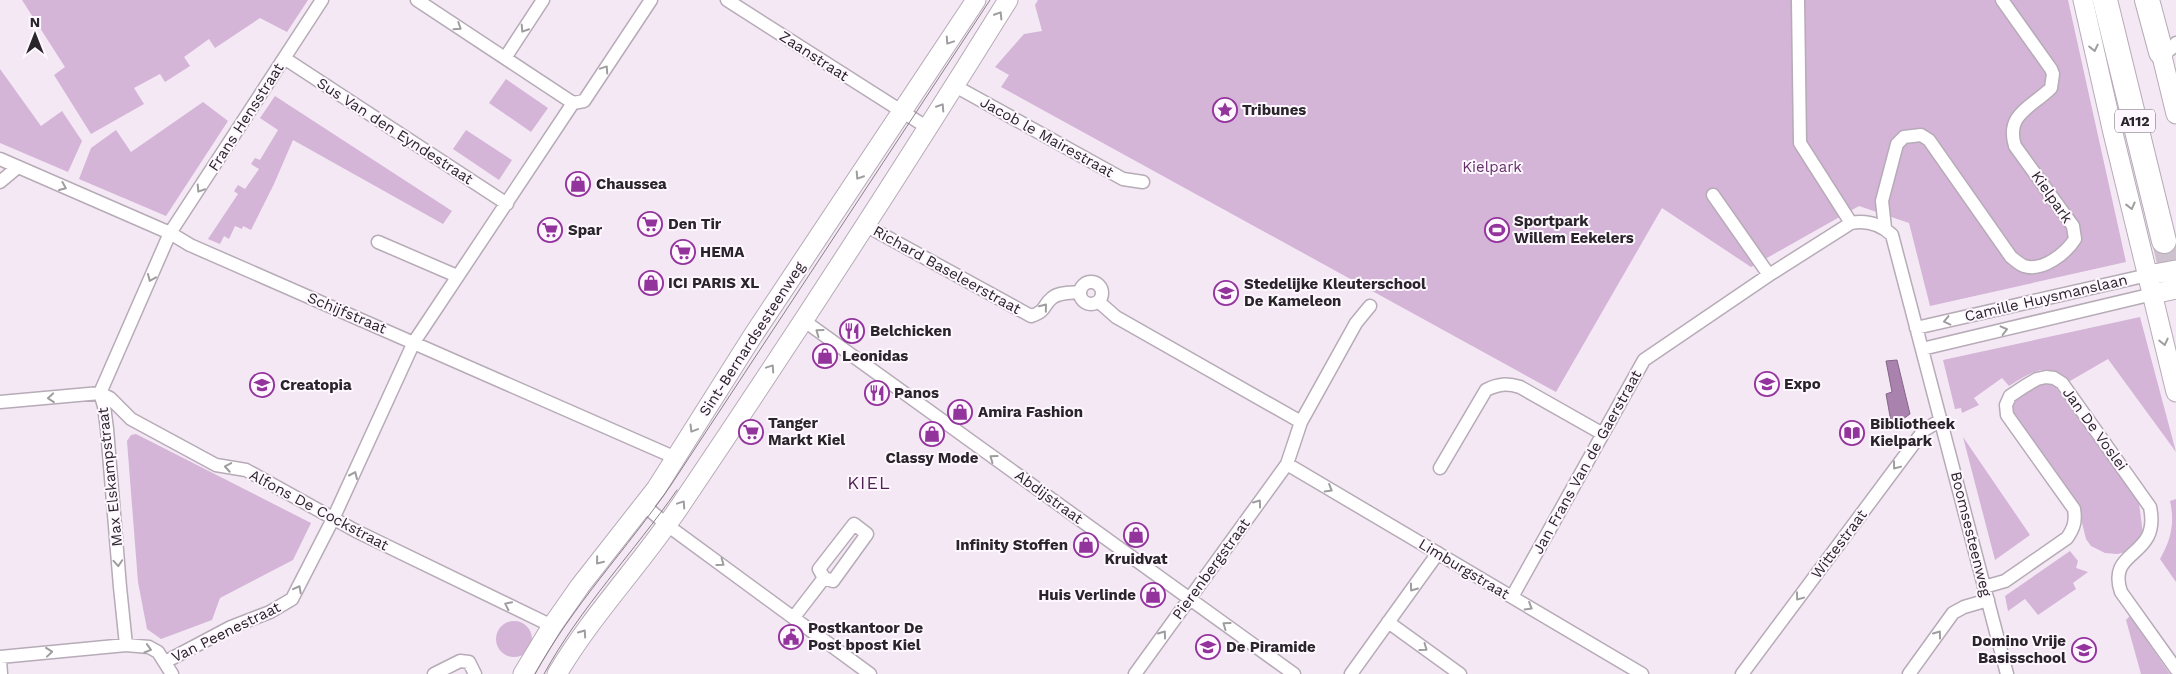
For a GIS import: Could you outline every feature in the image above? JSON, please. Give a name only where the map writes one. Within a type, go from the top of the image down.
[{"type":"highway","name":"A112","points":[[2105,0],[2170,233]]},
{"type":"highway","name":"A112","points":[[2122,0],[2170,233]]},
{"type":"highway","points":[[2147,0],[2169,48]]},
{"type":"street","name":"Frans Hensstraat","points":[[170,233],[322,0]]},
{"type":"street","points":[[505,58],[543,0]]},
{"type":"street","name":"Van Peenestraat","points":[[0,659],[126,645],[149,647],[158,652],[165,662],[231,627],[270,612],[292,599],[333,519],[414,342],[456,276],[573,103],[584,100],[651,0]]},
{"type":"street","name":"Zaanstraat","points":[[728,0],[928,128]]},
{"type":"street","name":"Sint-Bernardsesteenweg","points":[[523,674],[552,626],[590,572],[644,505],[676,458],[747,345],[976,0]]},
{"type":"street","points":[[557,674],[596,616],[667,525],[865,225],[1008,0]]},
{"type":"street","points":[[1798,0],[1800,143],[1851,223],[1863,221],[1885,228]]},
{"type":"street","name":"Kielpark","points":[[1885,228],[1882,201],[1897,144],[1904,136],[1921,134],[1929,140],[2011,257],[2017,262],[2025,267],[2044,265],[2068,248],[2074,239],[2073,226],[2015,146],[2011,134],[2016,118],[2051,88],[2052,74],[2043,57],[2002,0]]},
{"type":"street","points":[[2083,0],[2113,133],[2176,392]]},
{"type":"street","points":[[425,2],[573,103]]},
{"type":"street","points":[[2169,48],[2176,114]]},
{"type":"street","name":"Sus Van den Eyndestraat","points":[[284,58],[506,204]]},
{"type":"street","name":"Jacob le Mairestraat","points":[[954,86],[1123,179],[1142,182]]},
{"type":"street","name":"Schijfstraat","points":[[0,159],[170,233],[190,245],[676,458]]},
{"type":"street","points":[[0,182],[18,167]]},
{"type":"street","points":[[1713,195],[1769,275]]},
{"type":"street","name":"Jan Frans Van de Gaerstraat","points":[[1512,597],[1644,360],[1769,275],[1851,223]]},
{"type":"street","name":"Richard Baseleerstraat","points":[[865,225],[1031,316],[1041,313],[1050,298],[1058,294],[1080,292],[1085,284],[1090,282],[1097,283],[1102,291],[1099,302]]},
{"type":"street","name":"Boomsesteenweg","points":[[1885,228],[1892,235],[2007,674]]},
{"type":"street","name":"Max Elskampstraat","points":[[126,645],[107,429],[100,393],[170,233]]},
{"type":"street","points":[[378,242],[456,276]]},
{"type":"street","name":"Camille Huysmanslaan","points":[[1916,328],[2176,270]]},
{"type":"street","name":"Camille Huysmanslaan","points":[[1922,349],[2176,289]]},
{"type":"street","points":[[1080,292],[1084,302],[1091,304],[1099,302],[1116,317],[1301,422]]},
{"type":"street","name":"Pierenbergstraat","points":[[1135,674],[1287,464],[1301,422],[1356,324],[1370,306]]},
{"type":"street","name":"Abdijstraat","points":[[803,320],[1294,674]]},
{"type":"street","name":"Jan De Voslei","points":[[1984,587],[2005,581],[2067,538],[2074,529],[2074,509],[2007,415],[2006,404],[2010,396],[2037,379],[2054,378],[2062,383],[2150,507],[2151,523],[2149,537],[2142,546],[2123,561],[2118,570],[2117,582],[2121,592],[2176,669]]},
{"type":"street","points":[[1440,468],[1486,390],[1496,386],[1508,384],[1520,387],[1603,434]]},
{"type":"street","points":[[0,402],[100,393]]},
{"type":"street","name":"Alfons De Cockstraat","points":[[100,393],[110,398],[131,419],[216,465],[246,470],[333,519],[552,626]]},
{"type":"street","points":[[107,429],[116,422],[131,419]]},
{"type":"street","name":"Wittestraat","points":[[1742,674],[1924,430],[1941,420]]},
{"type":"street","name":"Limburgstraat","points":[[1287,464],[1642,674]]},
{"type":"street","points":[[644,505],[667,525],[870,674]]},
{"type":"street","points":[[1351,674],[1438,553]]},
{"type":"street","points":[[794,617],[824,578]]},
{"type":"street","points":[[1909,674],[1953,613],[1964,607],[1988,600]]},
{"type":"street","points":[[1388,622],[1460,674]]},
{"type":"street","points":[[0,659],[1,674]]},
{"type":"street","points":[[434,674],[460,661],[469,662],[475,674]]},
{"type":"street","points":[[165,662],[172,674]]},
{"type":"green space","points":[[22,0],[308,0],[287,32],[260,18],[215,48],[209,39],[184,57],[190,66],[165,82],[160,74],[134,88],[144,104],[91,134],[54,75],[65,67]]},
{"type":"green space","name":"Kielpark","points":[[1038,0],[2068,0],[2126,262],[1930,306],[1909,223],[1859,206],[1751,267],[1662,208],[1556,392],[1001,87],[1009,75],[995,67],[1024,34],[1042,31],[1035,5]]},
{"type":"green space","points":[[0,69],[41,126],[62,111],[82,141],[68,172],[0,143]]},
{"type":"green space","points":[[506,79],[548,108],[531,132],[489,103]]},
{"type":"green space","points":[[275,96],[452,211],[443,224],[293,140],[251,230],[243,226],[242,229],[235,226],[229,239],[224,236],[220,244],[208,239],[238,194],[234,191],[238,185],[245,189],[259,169],[251,164],[255,158],[260,160],[278,130],[260,118]]},
{"type":"green space","points":[[203,102],[228,121],[166,216],[79,179],[91,148],[116,130],[131,152]]},
{"type":"green space","points":[[466,130],[512,160],[499,180],[453,149]]},
{"type":"green space","points":[[2140,317],[2176,452],[2108,359],[2070,381],[2054,371],[2047,370],[2032,373],[2009,386],[2002,378],[1974,398],[1979,405],[1962,413],[1961,408],[1955,409],[1943,360]]},
{"type":"green space","points":[[2042,382],[2055,386],[2139,503],[2143,534],[2127,552],[2117,554],[2105,553],[2091,546],[2086,539],[2079,511],[2009,413],[2010,403]]},
{"type":"green space","points":[[136,434],[311,523],[293,560],[220,598],[212,620],[161,639],[147,629],[138,582],[127,441],[131,435]]},
{"type":"green space","points":[[1963,437],[2030,535],[1995,560]]},
{"type":"green space","points":[[2176,499],[2176,582],[2160,559],[2171,531],[2170,501]]},
{"type":"green space","points":[[2070,551],[2078,561],[2076,568],[2088,572],[2073,583],[2076,589],[2038,615],[2025,599],[2008,611],[2005,596]]},
{"type":"green space","points":[[2130,616],[2170,674],[2141,674],[2126,620]]},
{"type":"green space","points":[[514,621],[527,626],[532,639],[527,652],[514,657],[501,652],[496,639],[501,626]]},
{"type":"shaded area","points":[[1897,360],[1910,414],[1892,427],[1886,394],[1892,392],[1886,361]]},
{"type":"tunnel","points":[[2164,241],[2176,293]]},
{"type":"tram line","points":[[535,674],[583,601],[671,485],[990,0]]},
{"type":"tram line","points":[[544,674],[574,626],[677,490]]},
{"type":"place","name":"Tribunes","points":[[1225,110]]},
{"type":"place","name":"Chaussea","points":[[578,184]]},
{"type":"place","name":"Den Tir","points":[[650,224]]},
{"type":"place","name":"Spar","points":[[550,230]]},
{"type":"place","name":"Sportpark Willem Eekelers","points":[[1497,230]]},
{"type":"place","name":"HEMA","points":[[683,252]]},
{"type":"place","name":"ICI PARIS XL","points":[[651,283]]},
{"type":"place","name":"Stedelijke Kleuterschool De Kameleon","points":[[1226,293]]},
{"type":"place","name":"Belchicken","points":[[852,331]]},
{"type":"place","name":"Leonidas","points":[[825,356]]},
{"type":"place","name":"Expo","points":[[1767,384]]},
{"type":"place","name":"Creatopia","points":[[262,385]]},
{"type":"place","name":"Panos","points":[[877,393]]},
{"type":"place","name":"Amira Fashion","points":[[960,412]]},
{"type":"place","name":"Tanger Markt Kiel","points":[[751,432]]},
{"type":"place","name":"Bibliotheek Kielpark","points":[[1852,433]]},
{"type":"place","name":"Classy Mode","points":[[932,434]]},
{"type":"place","name":"Kruidvat","points":[[1136,535]]},
{"type":"place","name":"Infinity Stoffen","points":[[1086,545]]},
{"type":"place","name":"Huis Verlinde","points":[[1153,595]]},
{"type":"place","name":"Postkantoor De Post bpost Kiel","points":[[791,637]]},
{"type":"place","name":"De Piramide","points":[[1208,647]]},
{"type":"place","name":"Domino Vrije Basisschool","points":[[2084,650]]},
{"type":"district","name":"KIEL","points":[[869,483]]}]
